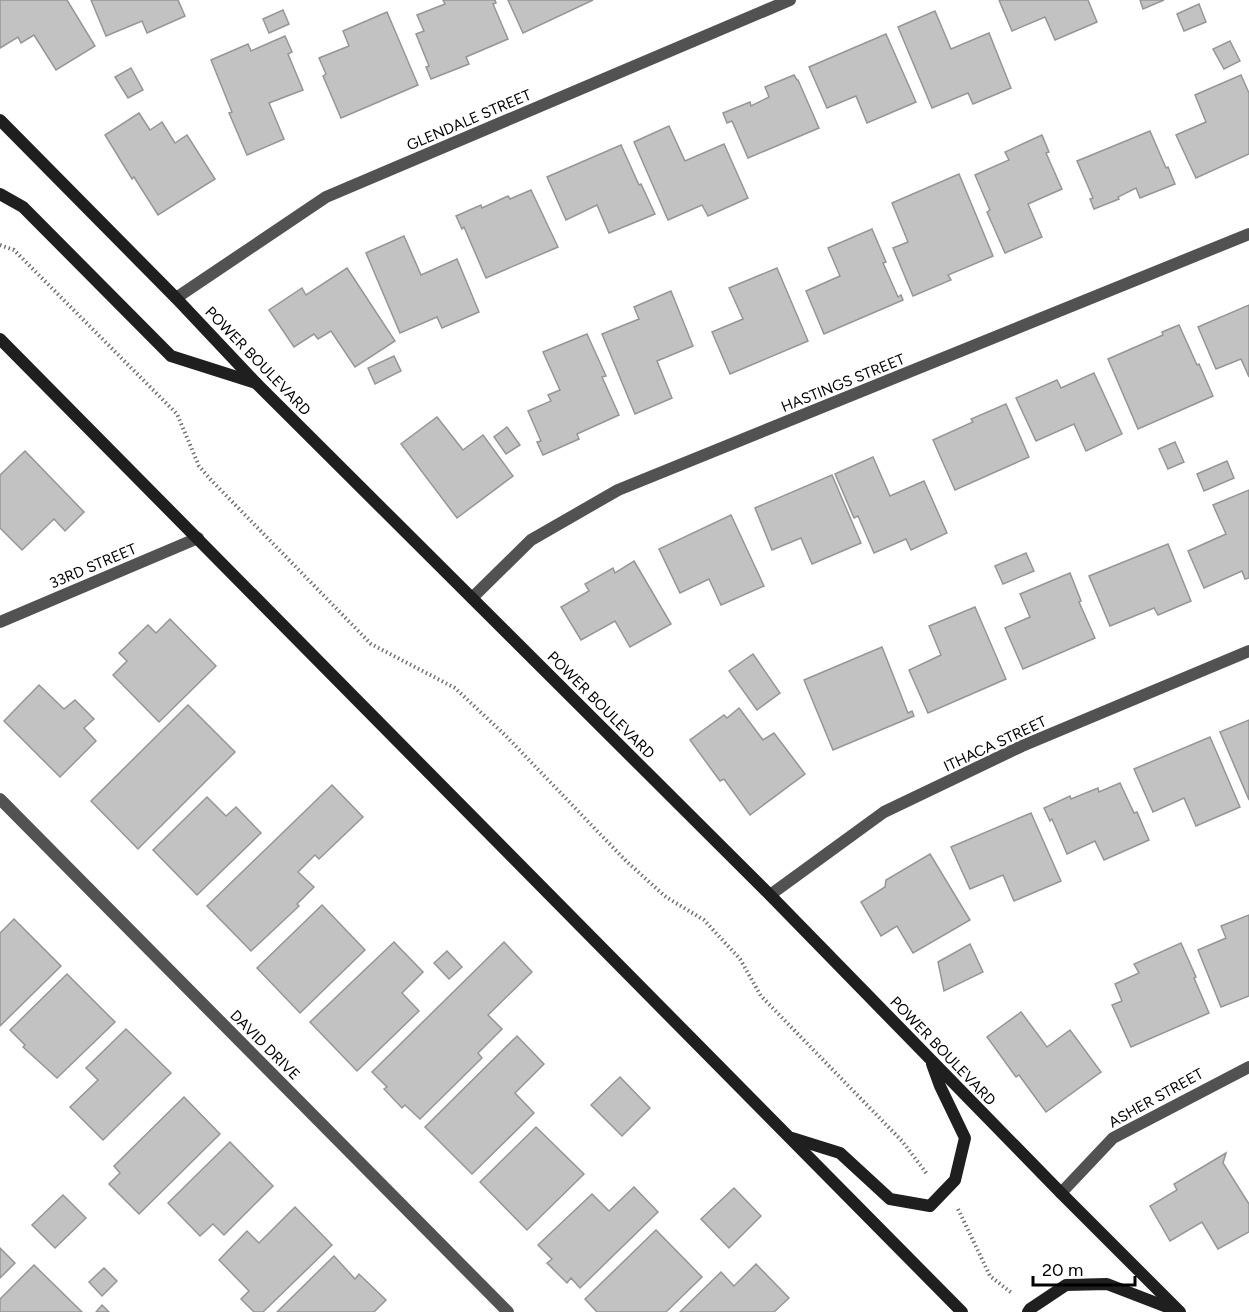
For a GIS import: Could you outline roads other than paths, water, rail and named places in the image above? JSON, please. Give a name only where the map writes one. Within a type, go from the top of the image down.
[{"type":"main road","name":"POWER BOULEVARD","points":[[0,120],[176,298],[257,384],[770,895],[1180,1312]]},
{"type":"main road","points":[[0,194],[23,207],[171,356],[257,384]]},
{"type":"main road","points":[[0,339],[962,1312]]},
{"type":"main road","points":[[791,1138],[840,1153],[890,1199],[930,1206],[955,1180],[965,1138],[940,1086],[930,1058]]},
{"type":"main road","points":[[1029,1310],[1066,1285],[1107,1284],[1180,1312]]},
{"type":"street","name":"GLENDALE STREET","points":[[176,298],[326,196],[790,0]]},
{"type":"street","name":"HASTINGS STREET","points":[[472,598],[531,540],[618,490],[1249,234]]},
{"type":"street","name":"33RD STREET","points":[[0,622],[198,538]]},
{"type":"street","name":"ITHACA STREET","points":[[770,895],[884,812],[1022,746],[1249,651]]},
{"type":"street","name":"DAVID DRIVE","points":[[0,800],[508,1312]]},
{"type":"street","name":"ASHER STREET","points":[[1061,1193],[1113,1138],[1249,1067]]}]
